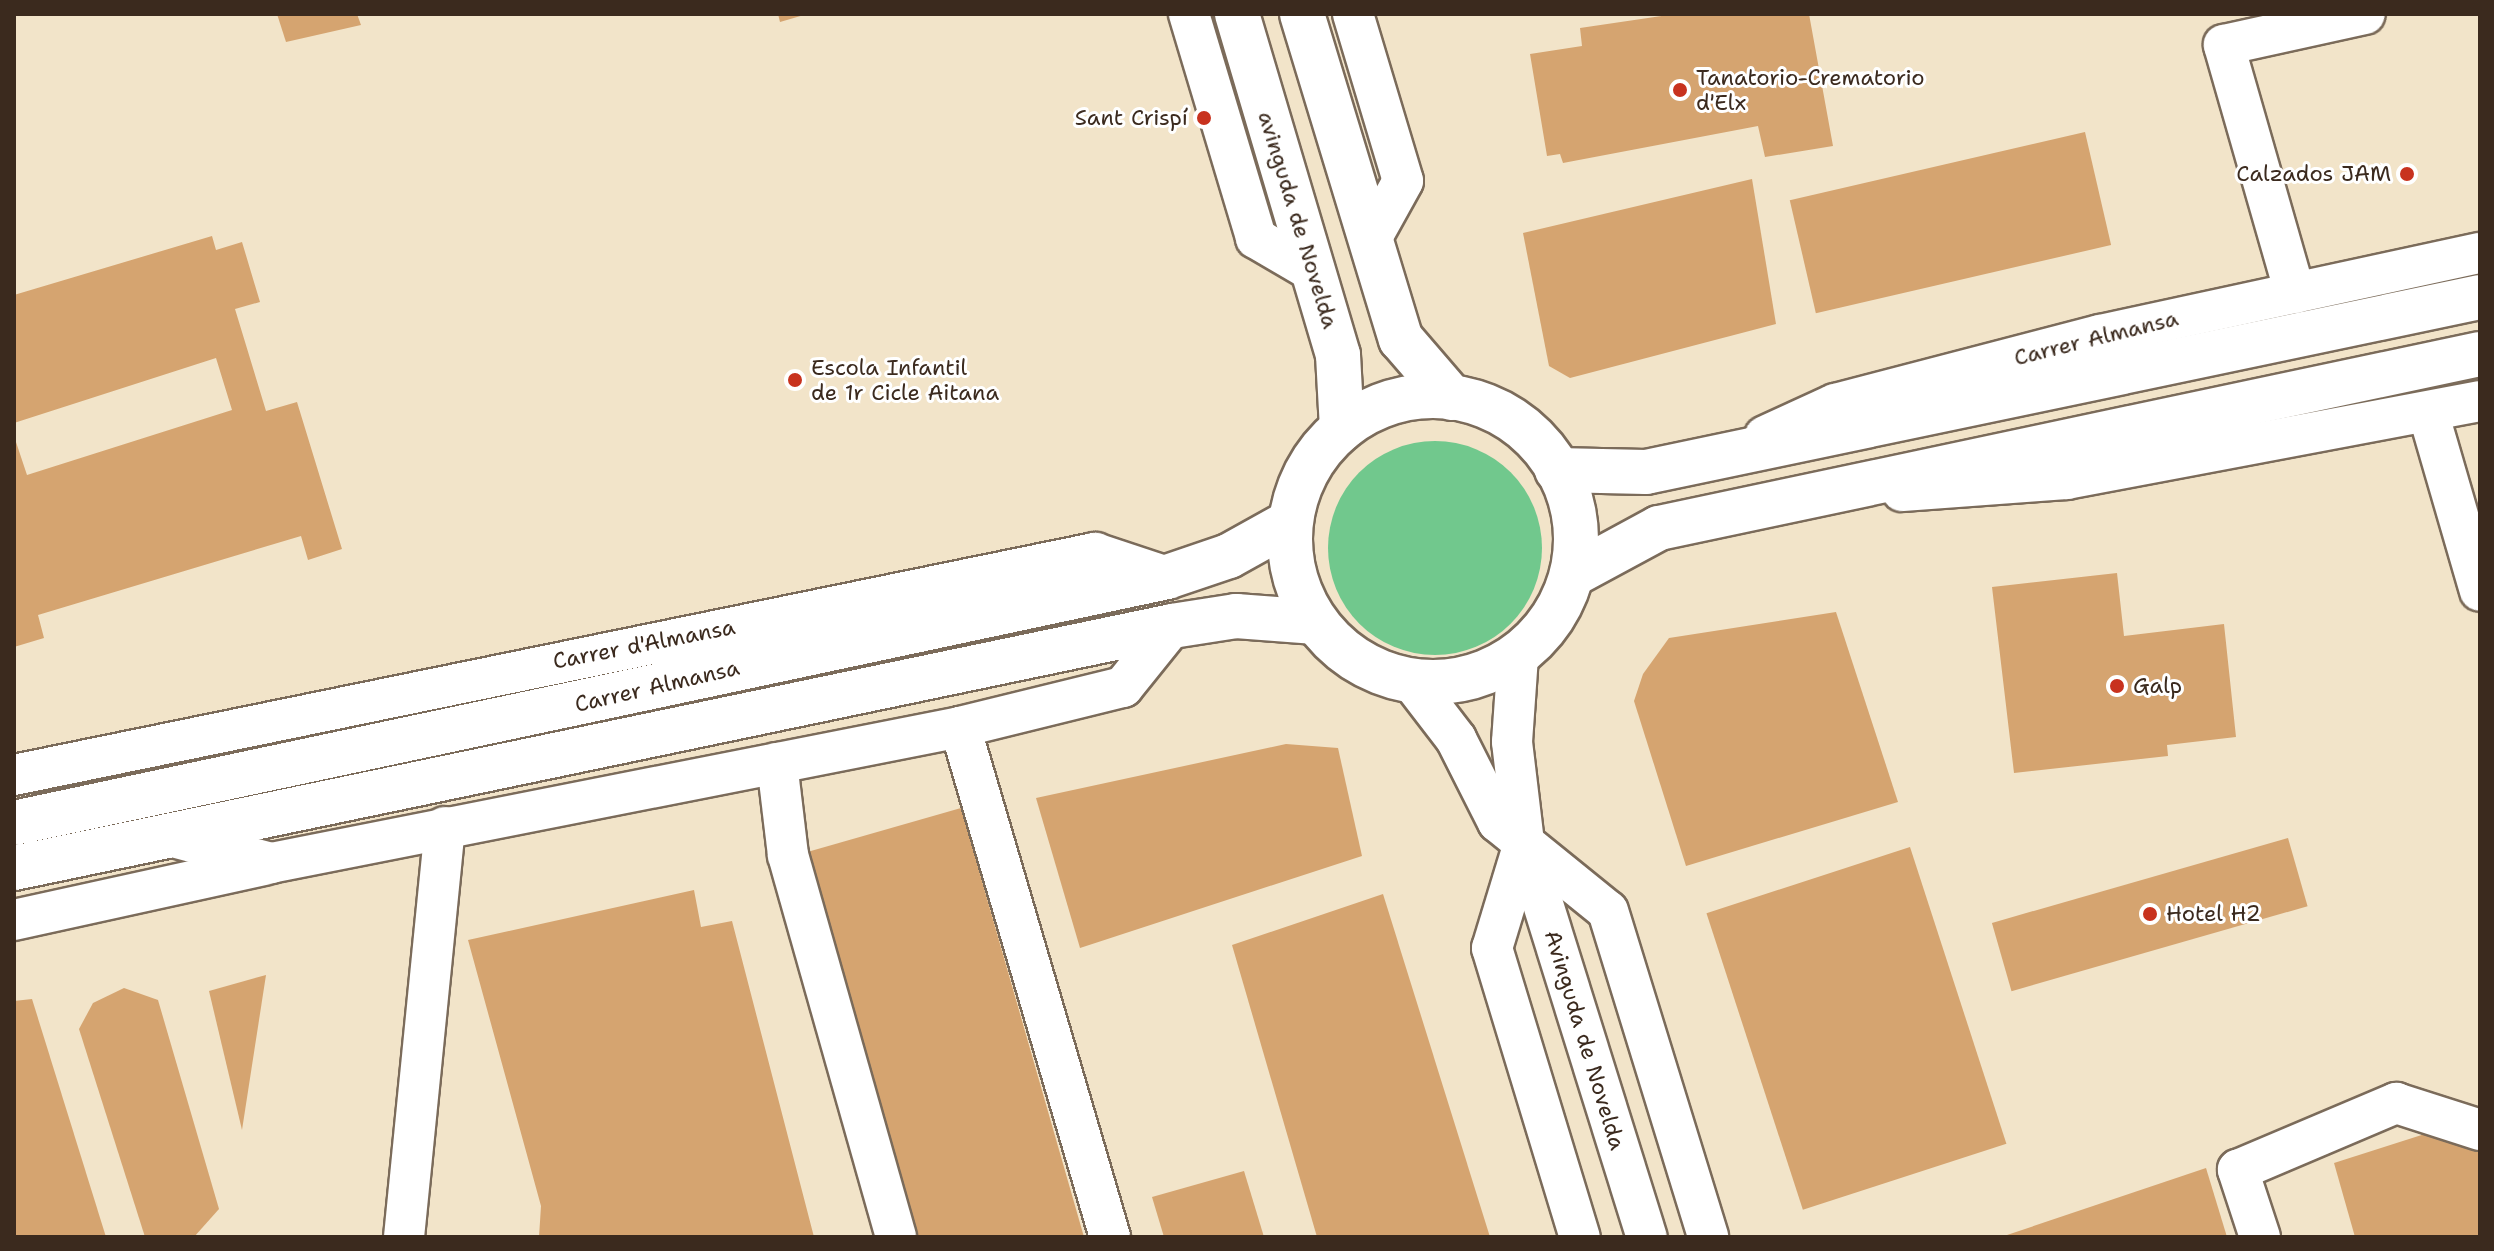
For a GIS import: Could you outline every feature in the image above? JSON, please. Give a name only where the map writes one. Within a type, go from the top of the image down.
[{"type":"main road","name":"avinguda de Novelda","points":[[1237,14],[1338,355],[1342,429]]},
{"type":"main road","points":[[1302,14],[1401,339],[1452,398]]},
{"type":"main road","name":"Carrer Almansa","points":[[1557,470],[1646,472],[2480,297]]},
{"type":"main road","points":[[1572,575],[1659,528],[2480,354]]},
{"type":"main road","points":[[1452,398],[1519,426],[1557,470],[1575,521],[1572,575],[1547,626],[1518,656],[1468,677],[1410,679],[1359,662],[1316,622],[1294,573],[1290,522],[1314,459],[1342,429],[1396,401],[1452,398]]},
{"type":"main road","name":"Carrer Almansa","points":[[14,823],[238,778],[1167,577],[1229,556],[1290,522]]},
{"type":"main road","points":[[14,868],[1172,626],[1236,616],[1316,622]]},
{"type":"street","points":[[1189,14],[1256,238],[1314,272]]},
{"type":"street","points":[[1353,14],[1403,181],[1372,237]]},
{"type":"street","points":[[2295,293],[2224,45],[2365,14]]},
{"type":"street","name":"Carrer Almansa","points":[[1722,455],[1835,404],[2295,293],[2480,253]]},
{"type":"street","points":[[1798,499],[2067,479],[2480,401]]},
{"type":"street","points":[[2428,412],[2480,591]]},
{"type":"street","name":"Carrer d'Almansa","points":[[14,775],[119,749],[1095,553],[1167,577]]},
{"type":"street","points":[[14,920],[445,827],[960,727],[1123,687],[1172,626]]},
{"type":"street","name":"Avinguda de Novelda","points":[[1518,656],[1512,742],[1524,843],[1647,1237]]},
{"type":"street","name":"Avinguda de Novelda","points":[[1410,679],[1456,739],[1498,822],[1524,843]]},
{"type":"street","points":[[960,727],[1110,1237]]},
{"type":"street","name":"Carrer d'Almansa","points":[[119,749],[238,778]]},
{"type":"street","points":[[777,763],[788,855],[896,1237]]},
{"type":"street","points":[[404,1237],[445,827]]},
{"type":"street","points":[[169,836],[271,863]]},
{"type":"street","points":[[1580,1237],[1492,948],[1524,843],[1608,911],[1708,1237]]},
{"type":"street","points":[[2260,1237],[2238,1170],[2396,1103],[2480,1130]]},
{"type":"green space","points":[[1435,441],[1476,449],[1511,472],[1534,507],[1542,548],[1534,589],[1511,624],[1476,647],[1435,655],[1394,647],[1359,624],[1336,589],[1328,548],[1336,507],[1359,472],[1394,449]]},
{"type":"building","points":[[277,14],[357,14],[361,25],[286,42]]},
{"type":"building","points":[[778,14],[804,14],[804,15],[780,22]]},
{"type":"building","name":"Tanatorio-Crematorio d'Elx","points":[[1675,14],[1809,14],[1833,146],[1765,157],[1758,126],[1563,163],[1560,154],[1547,156],[1530,54],[1582,46],[1580,28]]},
{"type":"building","points":[[2085,132],[2111,245],[1816,313],[1790,200]]},
{"type":"building","points":[[1752,179],[1776,324],[1570,378],[1549,366],[1523,233]]},
{"type":"building","points":[[212,236],[216,250],[242,242],[260,302],[235,309],[266,411],[297,402],[342,549],[308,560],[301,536],[38,615],[44,638],[14,647],[14,436],[27,475],[232,410],[216,358],[14,423],[14,295]]},
{"type":"building","name":"Galp","points":[[2117,573],[2124,636],[2224,624],[2236,737],[2167,745],[2168,756],[2014,773],[1992,587]]},
{"type":"building","points":[[1836,612],[1898,802],[1686,866],[1634,701],[1643,674],[1669,638]]},
{"type":"building","points":[[1286,744],[1338,748],[1362,856],[1080,948],[1036,798]]},
{"type":"building","points":[[961,808],[1084,1237],[909,1237],[800,854]]},
{"type":"building","name":"Hotel H2","points":[[2288,838],[2308,906],[2012,991],[1992,923]]},
{"type":"building","points":[[1910,847],[2006,1144],[1803,1210],[1706,913]]},
{"type":"building","points":[[694,890],[701,927],[732,921],[814,1237],[539,1237],[541,1206],[468,940]]},
{"type":"building","points":[[1383,894],[1490,1237],[1317,1237],[1232,945]]},
{"type":"building","points":[[266,975],[242,1130],[209,991]]},
{"type":"building","points":[[124,988],[158,1000],[219,1209],[194,1237],[145,1237],[79,1029],[93,1003]]},
{"type":"building","points":[[32,999],[106,1237],[16,1237],[14,1001]]},
{"type":"building","points":[[2431,1132],[2480,1153],[2480,1237],[2355,1237],[2334,1163]]},
{"type":"building","points":[[2206,1168],[2227,1237],[2004,1237],[2004,1236]]},
{"type":"building","points":[[1244,1171],[1264,1237],[1164,1237],[1152,1197]]},
{"type":"place","name":"Tanatorio-Crematorio d'Elx","points":[[1680,90]]},
{"type":"place","name":"Sant Crispí","points":[[1204,118]]},
{"type":"place","name":"Calzados JAM","points":[[2407,174]]},
{"type":"place","name":"Escola Infantil de 1r Cicle Aitana","points":[[795,380]]},
{"type":"place","name":"Galp","points":[[2117,686]]},
{"type":"place","name":"Hotel H2","points":[[2150,914]]}]
